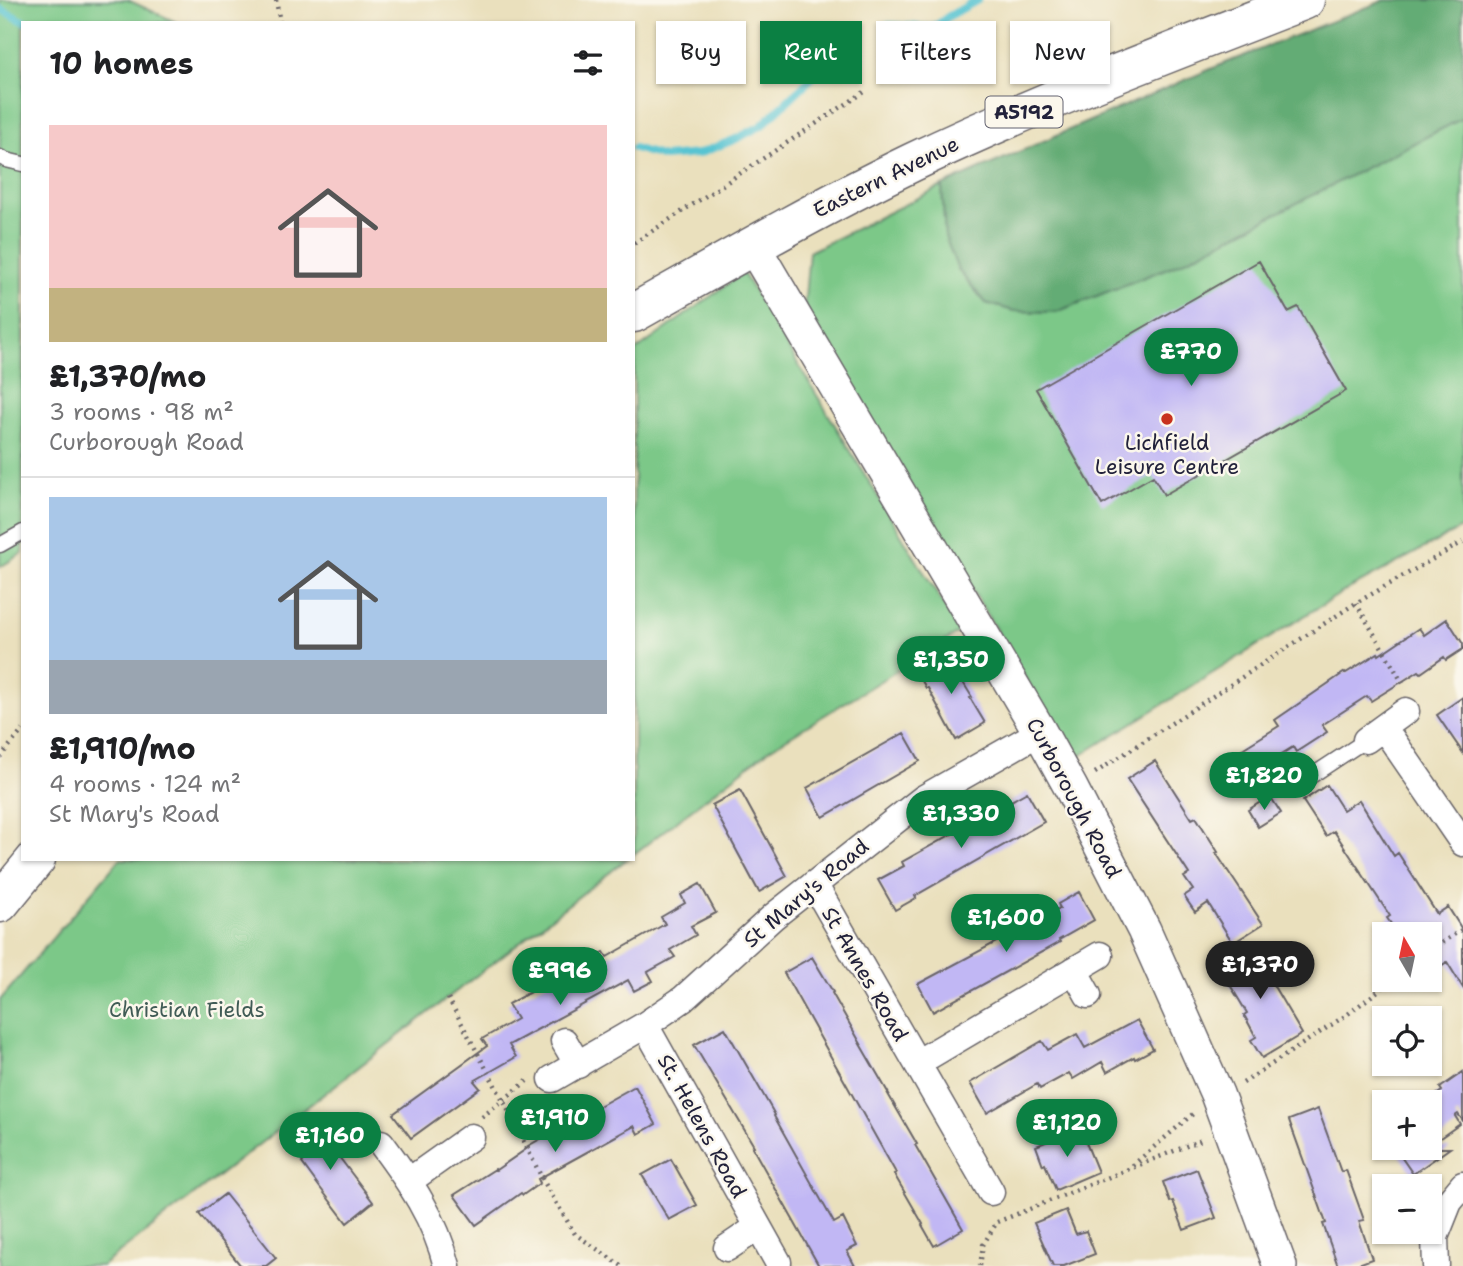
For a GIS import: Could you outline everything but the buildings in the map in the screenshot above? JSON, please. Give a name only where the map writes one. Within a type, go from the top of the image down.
[{"type":"highway","name":"Eastern Avenue","points":[[635,312],[831,203],[915,161],[1037,106],[1305,0]]},
{"type":"highway","points":[[0,902],[34,861]]},
{"type":"street","name":"Curborough Road","points":[[752,246],[1071,788],[1144,930],[1217,1094],[1280,1266]]},
{"type":"street","points":[[1406,711],[1375,734],[1463,843]]},
{"type":"street","name":"St Mary's Road","points":[[552,1079],[645,1026],[683,999],[774,916],[924,798],[1040,732]]},
{"type":"street","name":"St Annes Road","points":[[814,884],[917,1063],[990,1179]]},
{"type":"street","name":"St Annes Road","points":[[917,1063],[1100,955]]},
{"type":"street","points":[[1074,970],[1088,995]]},
{"type":"street","name":"St. Helens Road","points":[[645,1026],[778,1262]]},
{"type":"street","points":[[564,1041],[579,1065]]},
{"type":"street","points":[[409,1181],[471,1136]]},
{"type":"street","points":[[381,1143],[427,1210],[447,1266]]},
{"type":"street","points":[[1436,1266],[1435,1237],[1448,1202],[1463,1185]]},
{"type":"street","points":[[727,1248],[758,1227]]},
{"type":"lane","points":[[0,156],[21,164]]},
{"type":"lane","points":[[0,545],[21,533]]},
{"type":"lane","points":[[1293,788],[1375,734]]},
{"type":"path","points":[[276,0],[280,21]]},
{"type":"path","points":[[635,242],[866,91]]},
{"type":"path","points":[[1071,788],[1356,603],[1463,542]]},
{"type":"path","points":[[1356,603],[1407,690],[1406,711]]},
{"type":"path","points":[[0,757],[21,732]]},
{"type":"path","points":[[1442,942],[1463,929]]},
{"type":"path","points":[[1127,1170],[1217,1094],[1248,1081],[1376,992]]},
{"type":"path","points":[[448,998],[544,1182],[575,1234],[622,1266]]},
{"type":"path","points":[[471,1136],[470,1127],[535,1075],[552,1079]]},
{"type":"path","points":[[981,1266],[983,1245],[997,1222],[1230,1129]]},
{"type":"green space","points":[[0,0],[128,0],[174,21],[21,21],[21,554],[0,567]]},
{"type":"green space","points":[[1385,0],[1463,0],[1463,118],[1180,263],[1056,312],[1014,311],[986,303],[958,270],[945,236],[942,186],[1213,68]]},
{"type":"green space","name":"Lichfield Leisure Centre","points":[[1463,118],[1463,527],[1343,592],[1075,759],[804,309],[809,252],[942,186],[945,236],[958,270],[986,303],[1014,311],[1056,312],[1180,263]]},
{"type":"green space","points":[[743,273],[960,632],[771,748],[635,853],[635,351]]},
{"type":"green space","name":"Christian Fields","points":[[118,861],[624,861],[102,1266],[0,1266],[0,1000]]},
{"type":"waterway","points":[[942,21],[978,0]]},
{"type":"waterway","points":[[0,9],[23,21]]},
{"type":"waterway","points":[[635,148],[664,157],[698,154],[761,126],[805,84]]},
{"type":"place","name":"Lichfield Leisure Centre","points":[[1167,419]]}]
